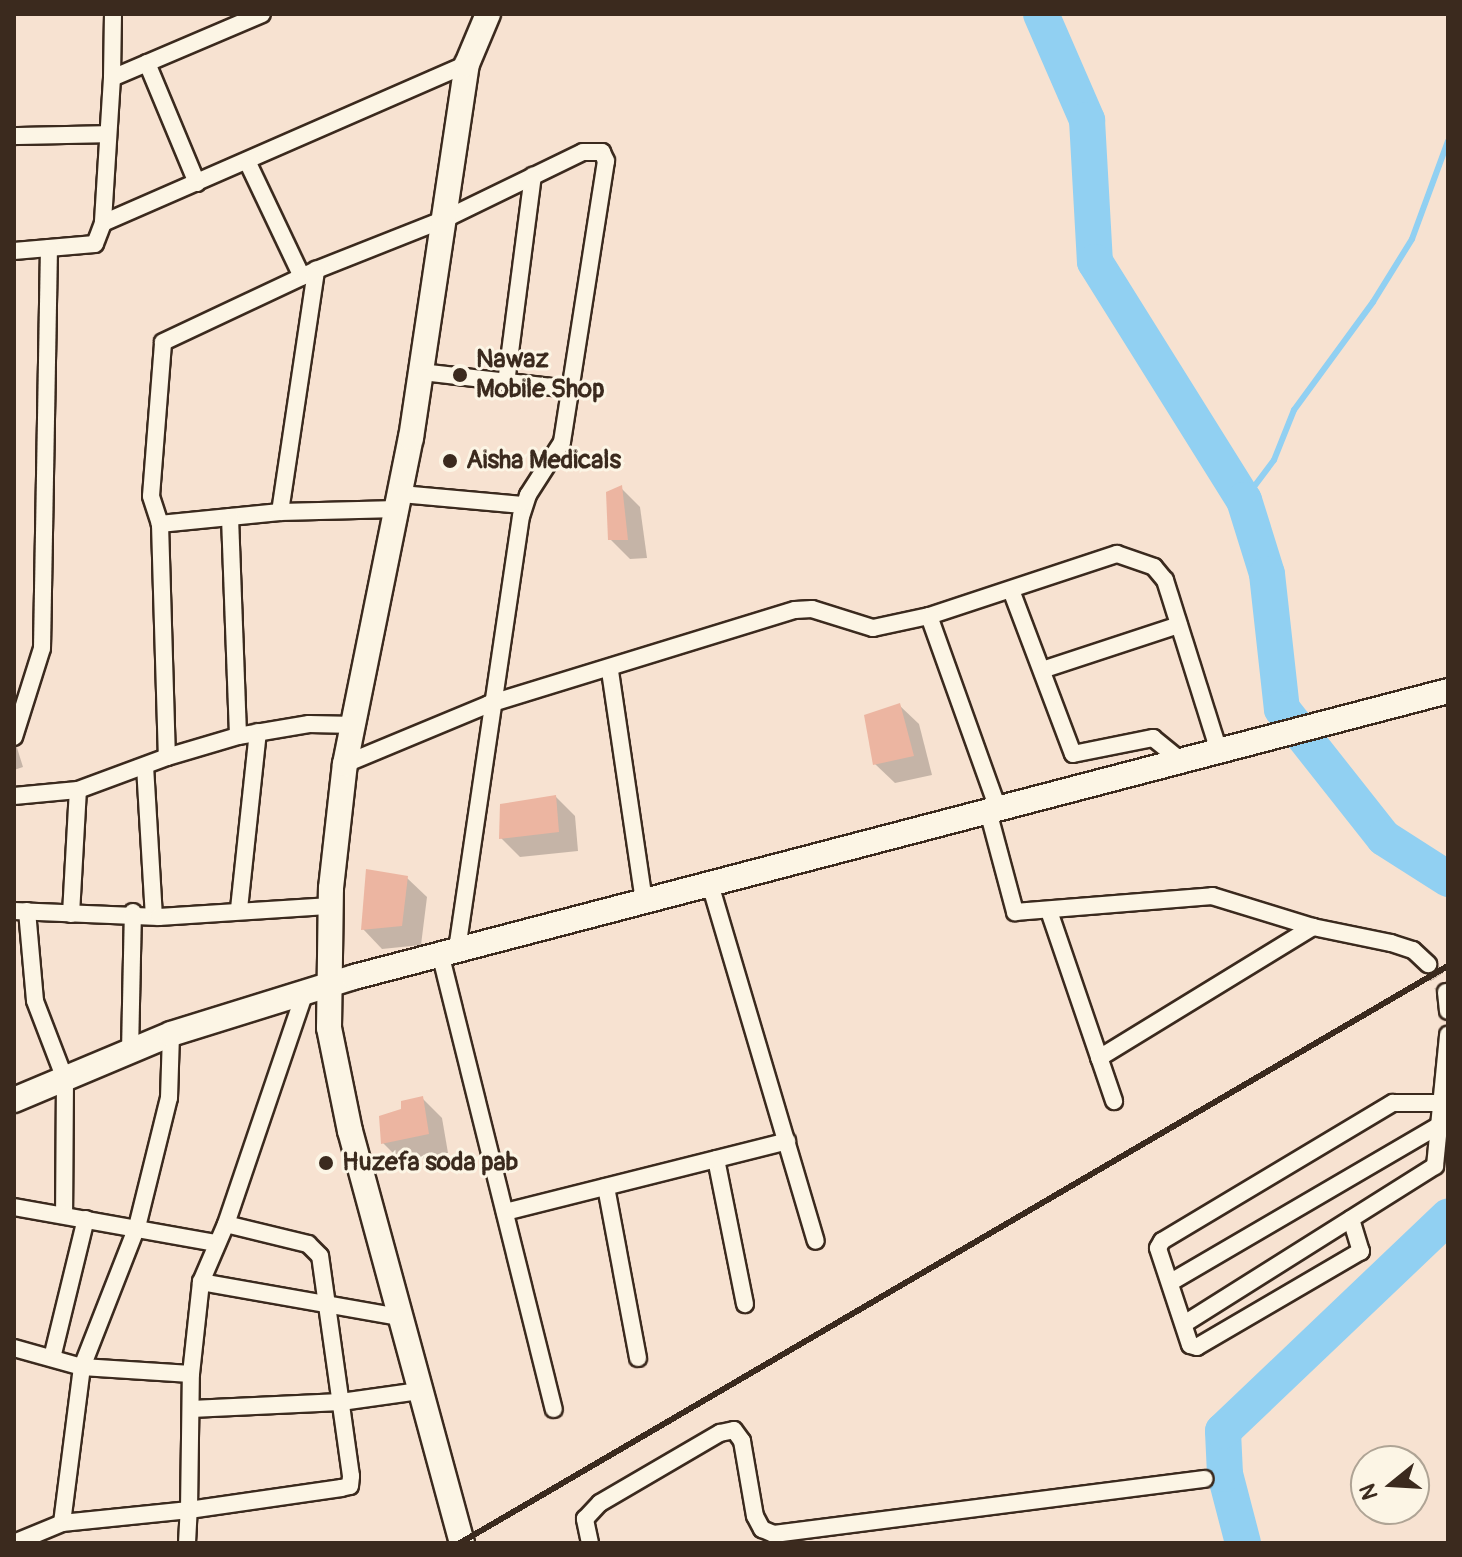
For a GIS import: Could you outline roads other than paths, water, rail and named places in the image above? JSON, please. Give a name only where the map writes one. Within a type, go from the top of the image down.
[{"type":"main road","points":[[462,1543],[350,1131],[329,1028],[329,985],[331,906],[345,764],[356,725],[400,501],[467,64],[488,14]]},
{"type":"main road","points":[[14,1100],[171,1034],[329,985],[1448,691]]},
{"type":"street","points":[[14,251],[95,244],[103,223],[113,14]]},
{"type":"street","points":[[112,78],[262,14]]},
{"type":"street","points":[[147,63],[197,183]]},
{"type":"street","points":[[103,223],[467,64]]},
{"type":"street","points":[[14,136],[107,134]]},
{"type":"street","points":[[167,757],[160,524],[151,496],[163,342],[309,273],[445,219],[594,149],[606,161],[570,389],[558,452],[523,505],[448,952],[505,1212],[554,1409]]},
{"type":"street","points":[[247,161],[309,273],[280,512]]},
{"type":"street","points":[[506,383],[533,176]]},
{"type":"street","points":[[14,737],[42,648],[49,248]]},
{"type":"street","points":[[422,372],[570,389]]},
{"type":"street","points":[[160,524],[400,501],[523,505]]},
{"type":"street","points":[[230,517],[238,736]]},
{"type":"street","points":[[345,764],[489,704],[610,671],[803,608],[873,628],[929,616],[1117,554],[1161,572],[1219,751]]},
{"type":"street","points":[[1011,590],[1073,754],[1153,738],[1181,761]]},
{"type":"street","points":[[929,616],[993,810],[1015,912],[1212,896],[1313,927],[1391,943],[1413,950],[1428,964]]},
{"type":"street","points":[[1042,670],[1179,625]]},
{"type":"street","points":[[610,671],[644,901]]},
{"type":"street","points":[[14,796],[78,790],[167,757],[238,736],[309,724],[356,725]]},
{"type":"street","points":[[239,909],[258,732]]},
{"type":"street","points":[[145,766],[154,916]]},
{"type":"street","points":[[71,914],[78,790]]},
{"type":"street","points":[[710,884],[816,1241]]},
{"type":"street","points":[[64,1215],[65,1079],[35,1001],[20,911],[71,914],[133,912],[154,916],[331,906]]},
{"type":"street","points":[[1049,911],[1114,1101]]},
{"type":"street","points":[[130,1052],[133,912]]},
{"type":"street","points":[[1099,1058],[1313,927]]},
{"type":"street","points":[[1446,992],[1448,1011]]},
{"type":"street","points":[[187,1543],[191,1374],[201,1282],[226,1224],[304,995]]},
{"type":"street","points":[[62,1523],[82,1367],[137,1227],[169,1098],[171,1034]]},
{"type":"street","points":[[1184,1324],[1435,1166],[1448,1035]]},
{"type":"street","points":[[1351,1219],[1361,1251],[1197,1347],[1190,1345],[1158,1248],[1162,1241],[1393,1103],[1441,1103]]},
{"type":"street","points":[[1171,1282],[1438,1126]]},
{"type":"street","points":[[505,1212],[787,1141]]},
{"type":"street","points":[[716,1159],[745,1304]]},
{"type":"street","points":[[606,1187],[638,1358]]},
{"type":"street","points":[[14,1207],[217,1243]]},
{"type":"street","points":[[52,1358],[86,1219]]},
{"type":"street","points":[[14,1543],[62,1523],[189,1510],[350,1486],[341,1402],[316,1248],[226,1224]]},
{"type":"street","points":[[201,1282],[327,1307],[399,1317]]},
{"type":"street","points":[[14,1348],[82,1367],[191,1374]]},
{"type":"street","points":[[191,1409],[341,1402],[419,1391]]},
{"type":"street","points":[[590,1543],[585,1519],[600,1503],[720,1433],[734,1430],[742,1441],[755,1516],[762,1529],[774,1534],[1204,1479]]},
{"type":"waterway","points":[[1041,14],[1087,120],[1095,262],[1244,500],[1267,574],[1282,709],[1384,838],[1448,879]]},
{"type":"waterway","points":[[1244,500],[1274,460],[1294,410],[1373,302],[1412,239],[1448,141]]},
{"type":"waterway","points":[[1243,1543],[1225,1474],[1223,1431],[1448,1217]]},
{"type":"tunnel","points":[[1428,964],[1446,992]]},
{"type":"railway","points":[[460,1543],[1448,966]]},
{"type":"place","name":"Nawaz Mobile Shop","points":[[460,375]]},
{"type":"place","name":"Aisha Medicals","points":[[450,461]]},
{"type":"place","name":"Huzefa soda pab","points":[[326,1163]]}]
